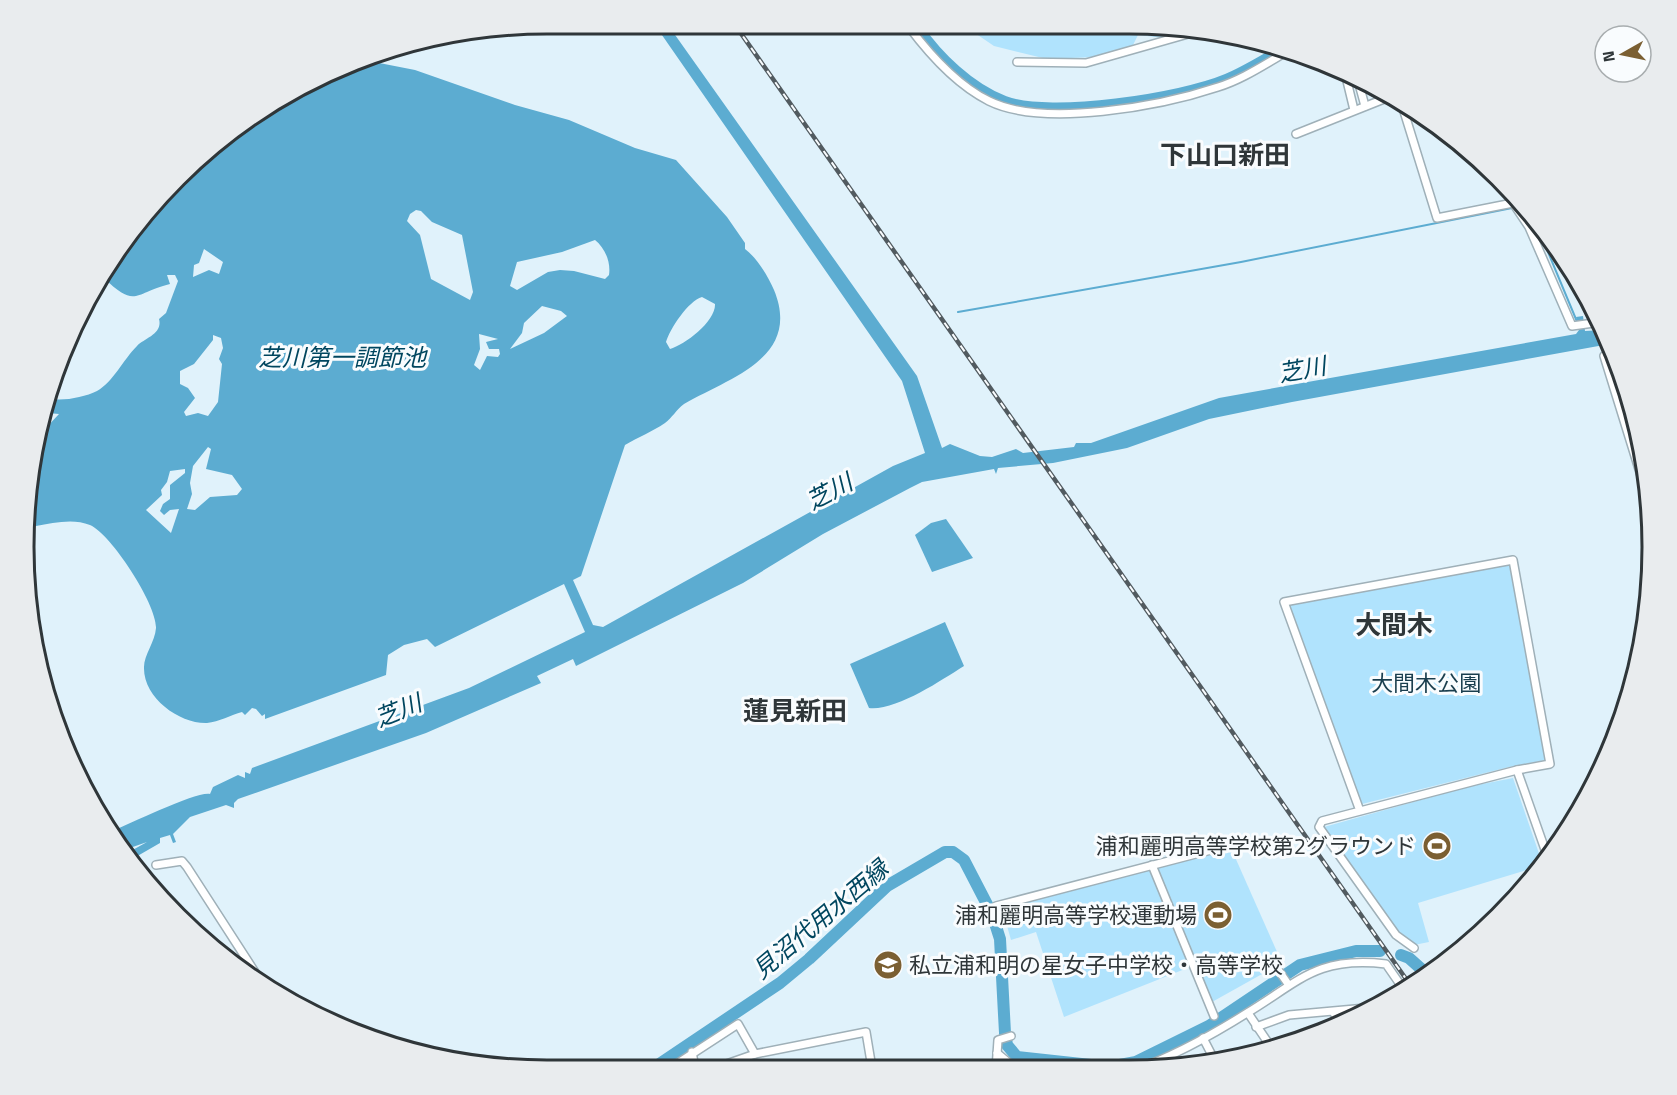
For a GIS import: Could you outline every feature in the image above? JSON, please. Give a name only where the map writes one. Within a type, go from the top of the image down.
[{"type":"street","points":[[914,34],[926,49],[981,96],[998,105],[1035,113],[1153,104],[1218,87],[1277,57]]},
{"type":"street","points":[[1017,62],[1086,63],[1177,37]]},
{"type":"street","points":[[1348,83],[1354,110]]},
{"type":"street","points":[[1360,89],[1365,106]]},
{"type":"street","points":[[1296,134],[1380,100]]},
{"type":"street","points":[[1405,115],[1437,218],[1510,204]]},
{"type":"street","points":[[1526,223],[1572,326],[1591,323]]},
{"type":"street","points":[[1605,356],[1634,452]]},
{"type":"street","points":[[1360,811],[1284,602],[1513,560],[1550,764],[1517,770],[1322,821],[1319,826],[1396,935],[1414,948]]},
{"type":"street","points":[[1517,770],[1545,848]]},
{"type":"street","points":[[996,906],[1234,844]]},
{"type":"street","points":[[156,865],[182,861],[188,867],[251,966]]},
{"type":"street","points":[[1152,865],[1214,1016]]},
{"type":"street","points":[[1159,1059],[1248,1013],[1288,984],[1312,972],[1356,961],[1386,964],[1400,984]]},
{"type":"street","points":[[1279,971],[1288,984]]},
{"type":"street","points":[[1256,1027],[1289,1015],[1352,1010]]},
{"type":"street","points":[[1333,1012],[1336,1017]]},
{"type":"street","points":[[1248,1013],[1267,1042]]},
{"type":"street","points":[[681,1060],[738,1024],[755,1054]]},
{"type":"street","points":[[738,1060],[755,1054],[866,1032],[871,1060]]},
{"type":"street","points":[[997,1060],[998,1040],[1011,1036]]},
{"type":"street","points":[[1203,1038],[1211,1054]]},
{"type":"street","points":[[692,1052],[694,1060]]},
{"type":"street","points":[[997,1053],[1005,1060]]},
{"type":"green space","points":[[976,34],[1130,34],[1167,36],[1138,35],[1133,45],[1095,57],[1047,59],[994,46]]},
{"type":"green space","name":"大間木公園","points":[[1509,564],[1546,760],[1362,804],[1288,604]]},
{"type":"green space","name":"浦和麗明高等学校第2グラウンド","points":[[1513,778],[1540,855],[1528,869],[1418,903],[1429,942],[1414,945],[1396,931],[1324,827],[1467,787]]},
{"type":"green space","name":"浦和麗明高等学校運動場","points":[[1231,848],[1282,963],[1212,1002],[1156,867]]},
{"type":"green space","points":[[1149,869],[1190,967],[1064,1017],[1036,932],[1011,940],[1002,908]]},
{"type":"water","name":"芝川第一調節池","points":[[661,34],[674,34],[917,376],[942,448],[950,444],[980,456],[992,457],[1016,449],[1023,453],[1074,447],[1076,443],[1091,443],[1219,398],[1576,334],[1579,330],[1576,317],[1583,316],[1585,331],[1594,331],[1601,346],[1209,419],[1127,448],[1053,463],[998,468],[996,474],[994,469],[922,482],[823,534],[743,583],[576,666],[573,659],[537,676],[541,683],[426,733],[238,799],[234,803],[234,808],[226,805],[190,817],[173,834],[176,842],[173,843],[170,835],[160,838],[160,843],[138,856],[133,850],[147,842],[132,847],[118,828],[178,803],[203,794],[210,794],[213,787],[238,775],[245,778],[245,772],[250,774],[252,768],[469,688],[585,632],[564,584],[435,647],[427,639],[404,645],[388,655],[386,675],[265,719],[265,714],[262,716],[252,708],[245,715],[242,712],[207,723],[196,722],[175,714],[165,707],[150,689],[145,678],[144,667],[156,628],[154,617],[132,572],[110,542],[99,531],[83,523],[63,522],[35,526],[44,447],[50,424],[59,414],[52,413],[57,399],[87,395],[103,387],[137,346],[156,332],[160,324],[159,319],[166,313],[178,281],[175,275],[167,275],[170,284],[136,296],[123,293],[109,282],[141,235],[162,209],[209,162],[262,121],[321,87],[380,63],[415,70],[515,105],[569,120],[635,148],[676,160],[727,217],[745,243],[745,249],[762,268],[774,290],[780,313],[778,333],[770,349],[740,374],[684,404],[665,423],[625,445],[581,576],[573,580],[593,625],[603,627],[893,466],[925,453],[902,381]],"holes":[[[416,210],[421,211],[432,222],[462,235],[473,292],[470,300],[431,279],[420,235],[407,221],[410,214]],[[595,240],[602,247],[606,256],[609,275],[605,279],[560,270],[548,272],[517,290],[510,286],[517,262],[562,252]],[[204,249],[223,262],[219,274],[209,270],[193,277],[194,265],[199,263]],[[702,297],[715,304],[714,311],[705,325],[684,343],[670,349],[666,342],[675,323]],[[542,306],[561,311],[567,316],[544,333],[510,349],[522,333],[524,323]],[[479,334],[498,339],[486,342],[489,349],[499,349],[500,354],[498,357],[487,356],[480,370],[474,365],[480,349]],[[213,335],[221,338],[223,348],[219,359],[222,364],[218,402],[208,416],[198,413],[186,416],[184,412],[195,398],[188,388],[180,384],[180,371],[194,364],[213,340]],[[208,447],[211,449],[206,469],[232,475],[242,489],[237,495],[210,497],[195,510],[187,509],[192,494],[190,483],[193,466]],[[185,469],[185,473],[170,485],[170,499],[163,504],[160,511],[164,515],[170,510],[179,509],[171,533],[146,510],[162,495],[161,490],[167,482],[170,471]]]},
{"type":"water","points":[[946,519],[973,558],[932,572],[915,535],[931,523]]},
{"type":"water","points":[[945,622],[964,666],[905,700],[880,708],[869,708],[850,664]]},
{"type":"waterway","points":[[924,34],[936,49],[968,79],[1005,100],[1026,105],[1083,106],[1179,92],[1226,78],[1270,55]]},
{"type":"waterway","points":[[958,312],[1241,262],[1512,208]]},
{"type":"waterway","points":[[1547,250],[1578,324]]},
{"type":"waterway","name":"見沼代用水西縁","points":[[665,1060],[780,983],[887,886],[945,852],[953,852],[964,860],[992,914],[1000,939],[1007,1045],[1017,1057],[1045,1060]]},
{"type":"waterway","name":"見沼代用水西縁","points":[[1141,1060],[1209,1026],[1300,965],[1356,951],[1380,951]]},
{"type":"waterway","name":"見沼代用水西縁","points":[[1401,955],[1409,958],[1422,969]]},
{"type":"railway","points":[[741,34],[1406,979]]},
{"type":"place","name":"浦和麗明高等学校第2グラウンド","points":[[1437,846]]},
{"type":"place","name":"浦和麗明高等学校運動場","points":[[1218,915]]},
{"type":"place","name":"私立浦和明の星女子中学校・高等学校","points":[[888,965]]},
{"type":"district","name":"下山口新田","points":[[1225,154]]},
{"type":"district","name":"大間木","points":[[1394,624]]},
{"type":"district","name":"蓮見新田","points":[[795,710]]},
{"type":"water label","name":"芝川","points":[[1302,369]]},
{"type":"water label","name":"芝川","points":[[829,491]]},
{"type":"water label","name":"芝川","points":[[398,710]]}]
